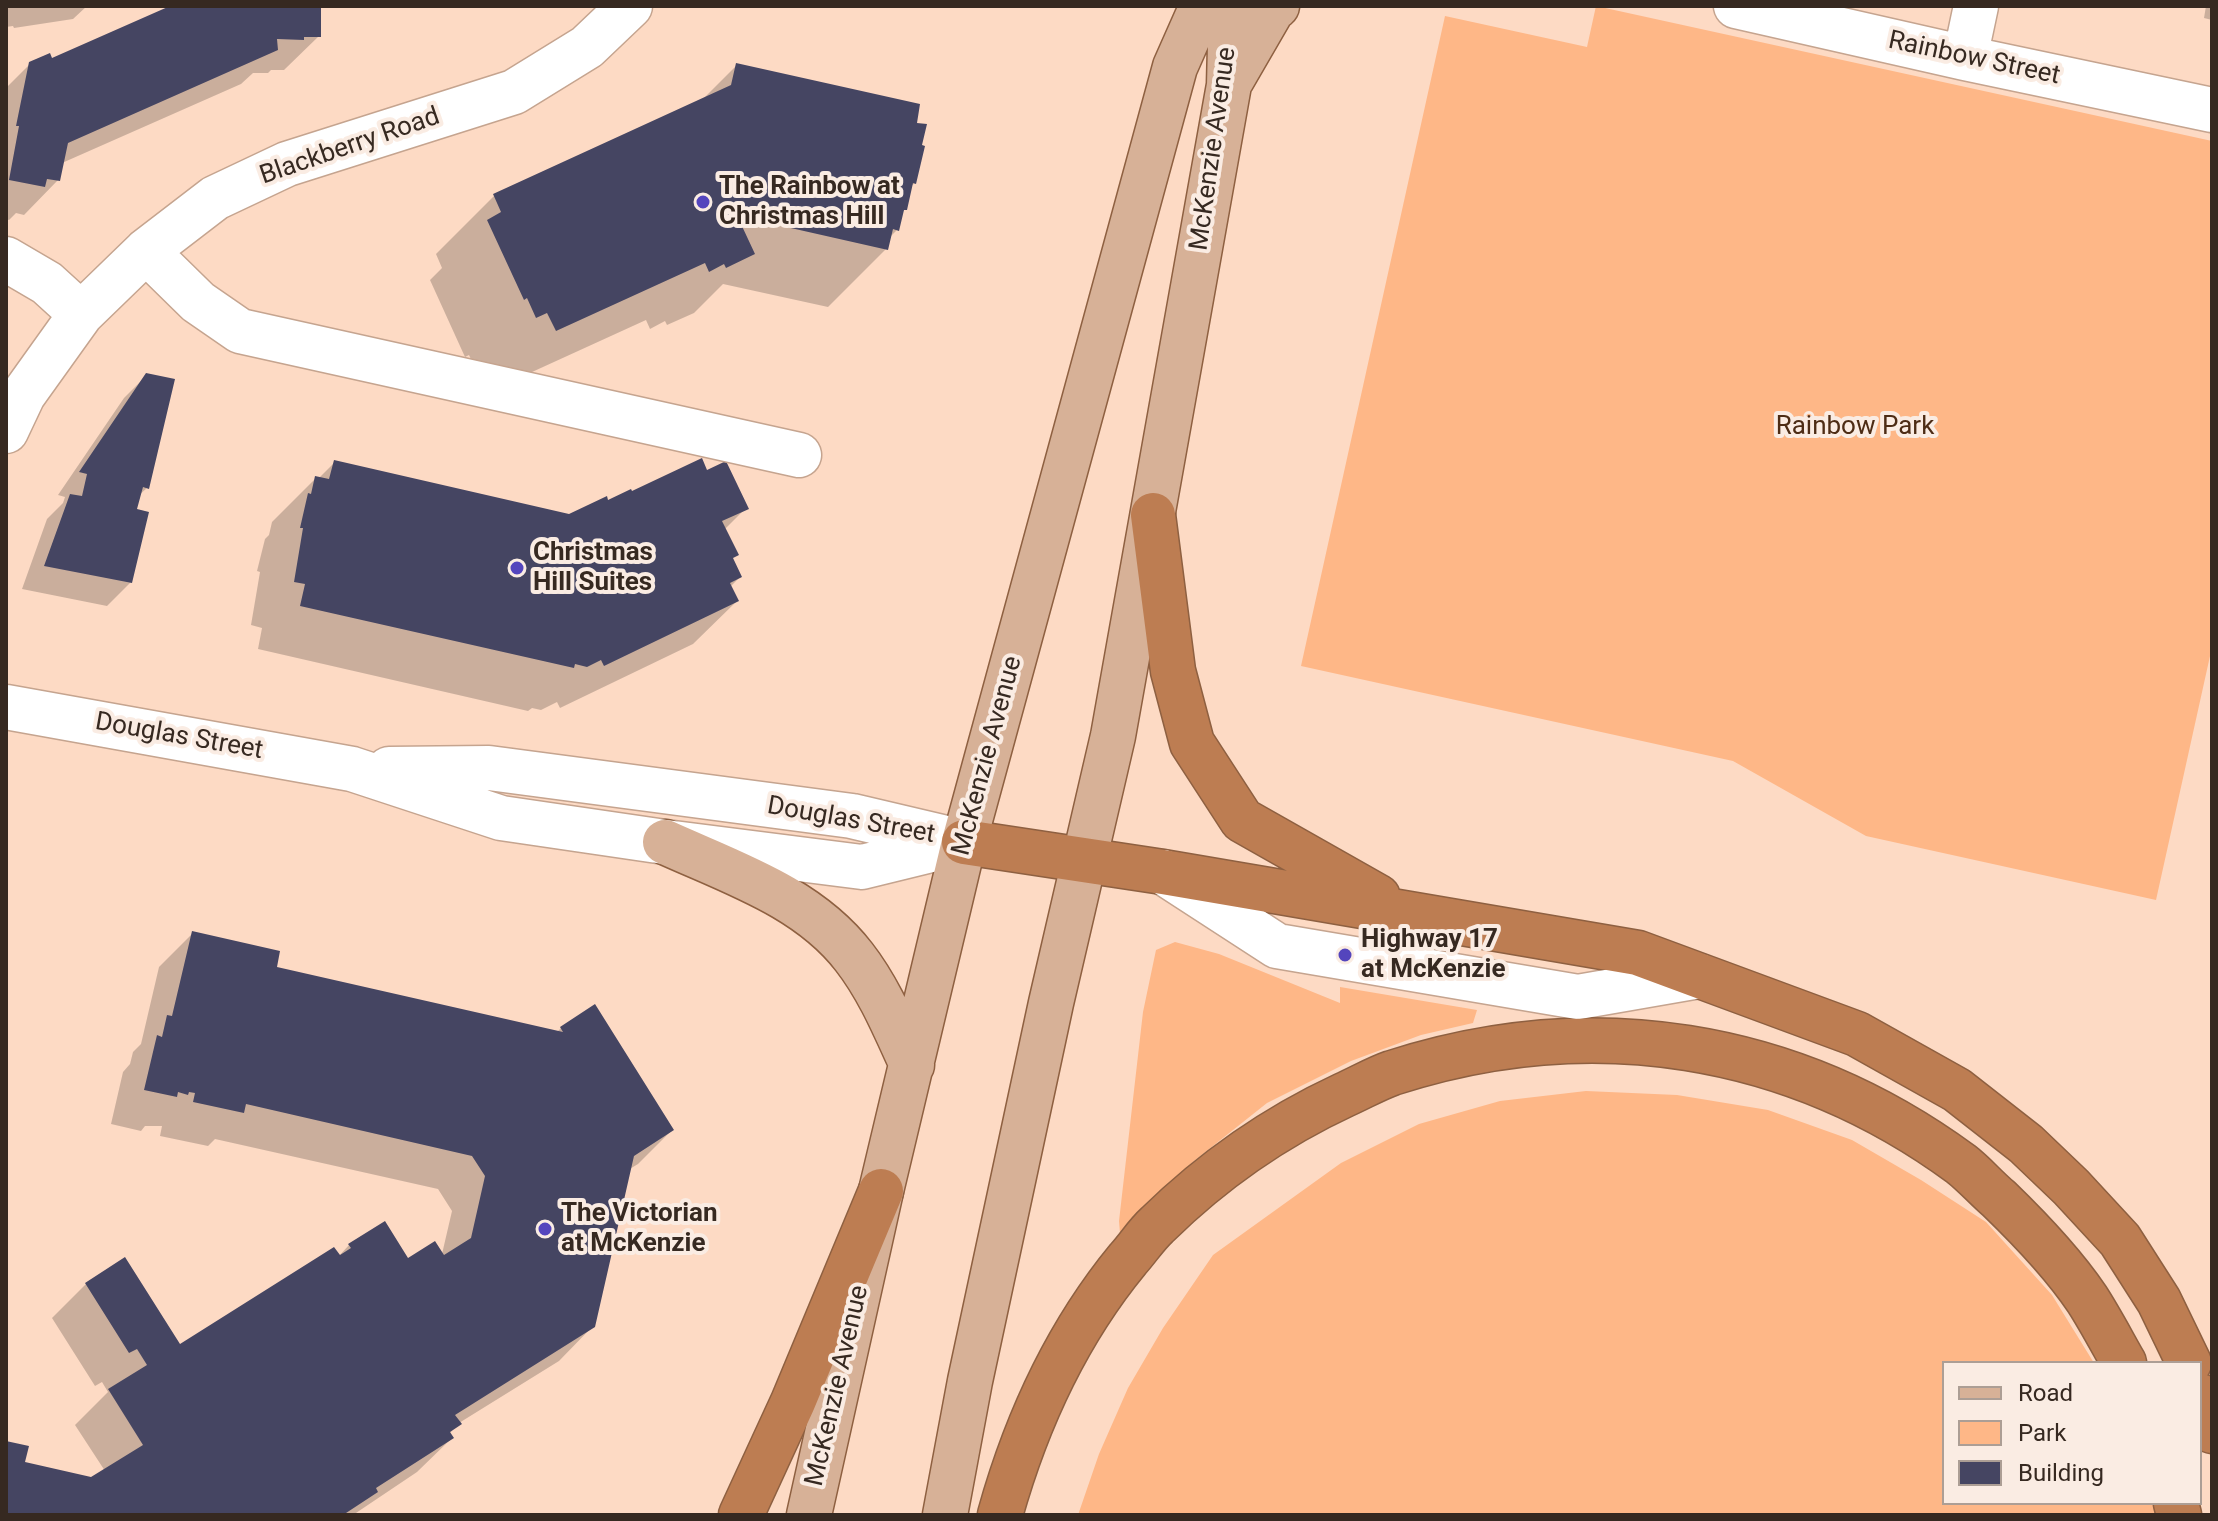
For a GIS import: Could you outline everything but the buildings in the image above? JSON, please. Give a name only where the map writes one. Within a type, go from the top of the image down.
[{"type":"highway","points":[[1153,515],[1173,671],[1192,743],[1242,820],[1404,912]]},
{"type":"highway","points":[[964,842],[1163,872],[1638,953],[1857,1034],[1957,1090],[2026,1144],[2071,1187],[2120,1240],[2159,1301],[2188,1361]]},
{"type":"highway","points":[[1000,1515],[1010,1478],[1042,1396],[1066,1349],[1108,1284],[1155,1227],[1221,1168],[1300,1116],[1389,1074],[1472,1052],[1548,1041],[1629,1040],[1707,1051],[1787,1071],[1871,1106],[1963,1165],[2030,1229],[2086,1297],[2123,1361]]},
{"type":"highway","points":[[741,1515],[793,1402],[881,1191]]},
{"type":"highway","points":[[2202,1402],[2212,1431]]},
{"type":"main road","name":"McKenzie Avenue","points":[[809,1515],[881,1191],[964,842],[1175,67],[1202,6]]},
{"type":"main road","name":"McKenzie Avenue","points":[[945,1515],[970,1381],[1083,859],[1113,736],[1229,85],[1231,6]]},
{"type":"main road","points":[[1229,85],[1277,6]]},
{"type":"main road","points":[[665,842],[778,893],[823,926],[853,956],[884,1005],[912,1065]]},
{"type":"street","name":"Blackberry Road","points":[[6,431],[23,395],[81,314],[146,251],[215,198],[287,164],[514,92],[587,47],[630,6]]},
{"type":"street","name":"Rainbow Street","points":[[1736,6],[2212,110]]},
{"type":"street","points":[[1965,58],[1976,6]]},
{"type":"street","points":[[146,251],[198,302],[240,331],[799,455]]},
{"type":"street","points":[[6,259],[47,283],[81,314]]},
{"type":"street","name":"Douglas Street","points":[[6,707],[352,769],[501,818],[665,842],[862,867],[964,842]]},
{"type":"street","name":"Douglas Street","points":[[352,769],[489,768],[852,816],[964,842]]},
{"type":"street","points":[[1163,872],[1277,946],[1578,997],[1699,976]]},
{"type":"green space","name":"Rainbow Park","points":[[1596,6],[2212,141],[2212,647],[2156,900],[1866,836],[1733,761],[1301,666],[1445,16],[1587,47]]},
{"type":"green space","points":[[1175,942],[1219,954],[1340,1003],[1340,987],[1477,1010],[1473,1023],[1421,1035],[1351,1061],[1267,1103],[1194,1161],[1120,1233],[1143,1012],[1156,950]]},
{"type":"green space","points":[[1586,1091],[1677,1095],[1768,1110],[1852,1140],[1921,1180],[1986,1222],[2052,1295],[2093,1361],[1942,1361],[1942,1505],[2157,1505],[2160,1515],[1078,1515],[1099,1454],[1128,1388],[1163,1328],[1213,1255],[1341,1163],[1419,1124],[1500,1101]]},
{"type":"place","name":"The Rainbow at Christmas Hill","points":[[703,202]]},
{"type":"place","name":"Christmas Hill Suites","points":[[517,568]]},
{"type":"place","name":"Highway 17 at McKenzie","points":[[1345,955]]},
{"type":"place","name":"The Victorian at McKenzie","points":[[545,1229]]}]
